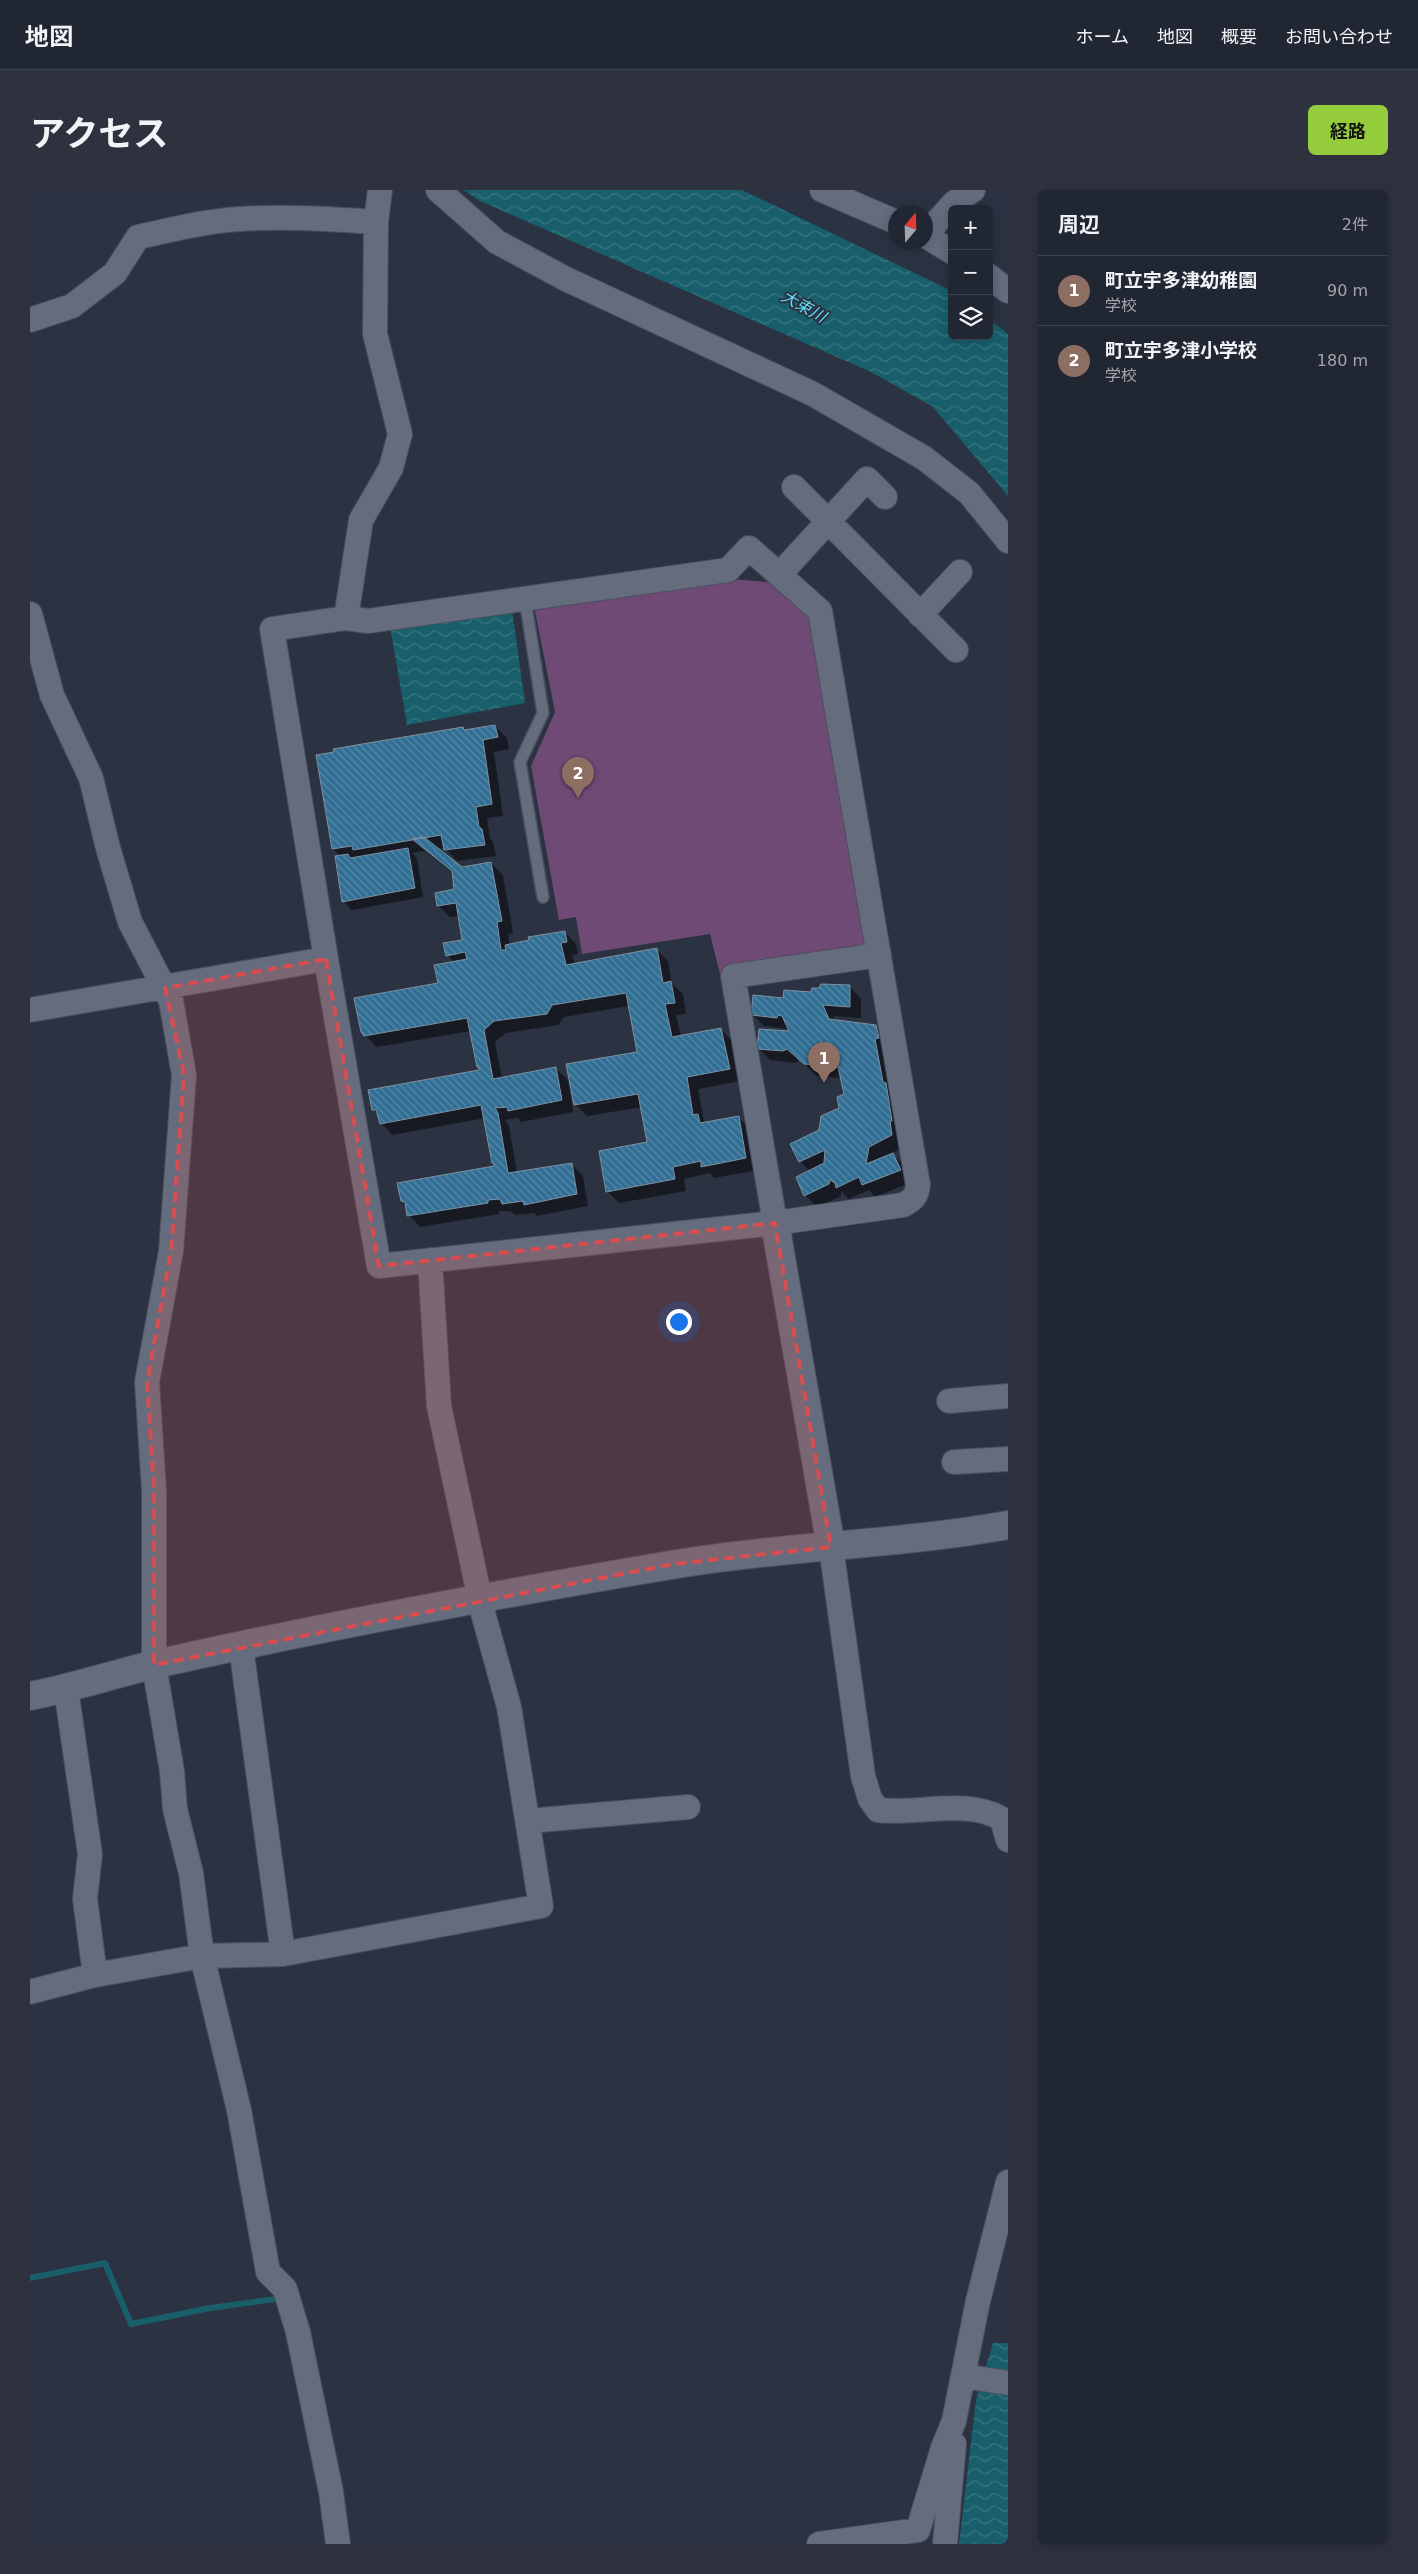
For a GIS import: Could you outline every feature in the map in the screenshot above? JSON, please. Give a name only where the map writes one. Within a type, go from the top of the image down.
[{"type":"street","points":[[346,618],[361,520],[391,468],[400,434],[375,334],[376,222],[380,190]]},
{"type":"street","points":[[438,190],[497,242],[566,279],[813,394],[924,458],[969,493],[1008,541]]},
{"type":"street","points":[[822,190],[888,219]]},
{"type":"street","points":[[933,227],[954,203],[973,190]]},
{"type":"street","points":[[30,320],[72,306],[115,273],[138,237],[186,226],[238,219],[300,217],[376,222]]},
{"type":"street","points":[[933,240],[949,250]]},
{"type":"street","points":[[993,279],[1008,291]]},
{"type":"street","points":[[779,575],[868,479],[885,497]]},
{"type":"street","points":[[794,487],[956,650]]},
{"type":"street","points":[[749,548],[820,611],[918,1185],[917,1193],[912,1201],[903,1205],[776,1222],[379,1266],[272,629],[346,618],[368,621],[524,599],[728,570],[749,548]]},
{"type":"street","points":[[920,615],[960,572]]},
{"type":"street","points":[[30,614],[52,695],[91,778],[108,848],[130,922],[171,1001],[184,1075],[171,1251],[147,1382],[154,1500],[154,1665],[172,1771],[175,1808],[190,1873],[202,1956],[239,2110],[268,2272],[286,2289],[298,2332],[331,2492],[338,2544]]},
{"type":"street","points":[[879,955],[733,976],[831,1547],[863,1776],[870,1799],[878,1810],[947,1808],[993,1814],[1002,1819],[1008,1840]]},
{"type":"street","points":[[30,1010],[326,959]]},
{"type":"street","points":[[30,1992],[94,1975],[202,1956],[283,1954],[542,1906],[509,1708],[480,1599],[439,1406],[430,1260]]},
{"type":"street","points":[[949,1401],[1008,1396]]},
{"type":"street","points":[[954,1462],[1008,1458]]},
{"type":"street","points":[[30,1696],[66,1689],[154,1665],[241,1647],[480,1599],[674,1564],[1008,1525]]},
{"type":"street","points":[[241,1647],[283,1954]]},
{"type":"street","points":[[66,1689],[90,1854],[85,1898],[94,1975]]},
{"type":"street","points":[[528,1821],[688,1807]]},
{"type":"street","points":[[819,2544],[918,2530],[943,2448],[954,2421],[968,2376],[978,2301],[1008,2182]]},
{"type":"street","points":[[968,2376],[1008,2383]]},
{"type":"street","points":[[945,2544],[954,2449],[954,2421]]},
{"type":"lane","points":[[524,599],[543,713],[520,762],[542,897]]},
{"type":"highlighted area","points":[[326,959],[379,1266],[775,1223],[831,1547],[674,1564],[154,1665],[154,1491],[147,1382],[171,1251],[184,1075],[165,988]]},
{"type":"shaded area","points":[[731,579],[778,583],[811,615],[870,948],[720,974],[710,934],[582,954],[576,917],[559,920],[531,766],[555,712],[534,606]]},
{"type":"water","name":"大束川","points":[[463,190],[742,190],[948,289],[948,340],[993,340],[993,322],[1008,334],[1008,496],[933,407],[871,372],[480,201]]},
{"type":"water","points":[[512,609],[525,703],[407,725],[390,626]]},
{"type":"water","points":[[993,2343],[1008,2343],[1008,2544],[959,2544],[976,2400]]},
{"type":"building","points":[[495,725],[498,737],[483,740],[492,804],[476,807],[479,827],[482,829],[485,845],[444,850],[441,835],[353,850],[352,846],[332,849],[316,755],[334,752],[333,749],[463,727],[464,730]]},
{"type":"building","points":[[424,837],[462,867],[491,862],[502,921],[497,922],[501,950],[506,950],[505,945],[529,940],[528,937],[565,931],[567,942],[561,943],[566,965],[657,948],[663,983],[671,981],[675,1003],[665,1004],[672,1037],[721,1028],[730,1069],[687,1077],[693,1115],[698,1114],[700,1123],[739,1116],[746,1158],[701,1167],[701,1161],[673,1167],[675,1179],[606,1192],[599,1151],[647,1142],[638,1094],[574,1105],[566,1064],[637,1052],[626,993],[552,1005],[547,1014],[494,1021],[484,1030],[493,1079],[556,1067],[562,1100],[508,1111],[507,1107],[495,1108],[498,1113],[508,1173],[572,1163],[577,1194],[524,1205],[523,1201],[502,1204],[500,1199],[488,1200],[488,1203],[407,1216],[405,1202],[401,1201],[397,1183],[494,1166],[481,1105],[380,1124],[376,1110],[372,1110],[368,1090],[479,1070],[467,1018],[364,1036],[361,1032],[354,998],[438,983],[434,965],[467,959],[465,952],[446,956],[443,943],[462,940],[456,903],[437,906],[435,893],[454,889],[452,871],[412,839]]},
{"type":"building","points":[[408,848],[415,888],[342,902],[335,856],[348,854],[350,858]]},
{"type":"building","points":[[821,984],[850,985],[850,1007],[823,1005],[829,1019],[876,1025],[879,1038],[875,1039],[883,1082],[886,1083],[892,1121],[890,1121],[892,1135],[869,1147],[866,1164],[893,1153],[901,1170],[862,1185],[859,1177],[836,1188],[835,1183],[830,1180],[829,1184],[804,1196],[796,1177],[824,1163],[825,1150],[799,1162],[790,1144],[819,1130],[821,1116],[839,1108],[837,1097],[844,1094],[838,1067],[804,1064],[787,1049],[783,1051],[757,1049],[759,1029],[789,1031],[782,1016],[778,1015],[777,1018],[751,1015],[753,995],[783,998],[784,990],[811,992],[812,988],[819,988]]},
{"type":"waterway","points":[[30,2278],[105,2263],[131,2324],[210,2308],[283,2298]]},
{"type":"place","name":"町立宇多津小学校","points":[[578,798]]},
{"type":"place","name":"町立宇多津幼稚園","points":[[824,1083]]}]
